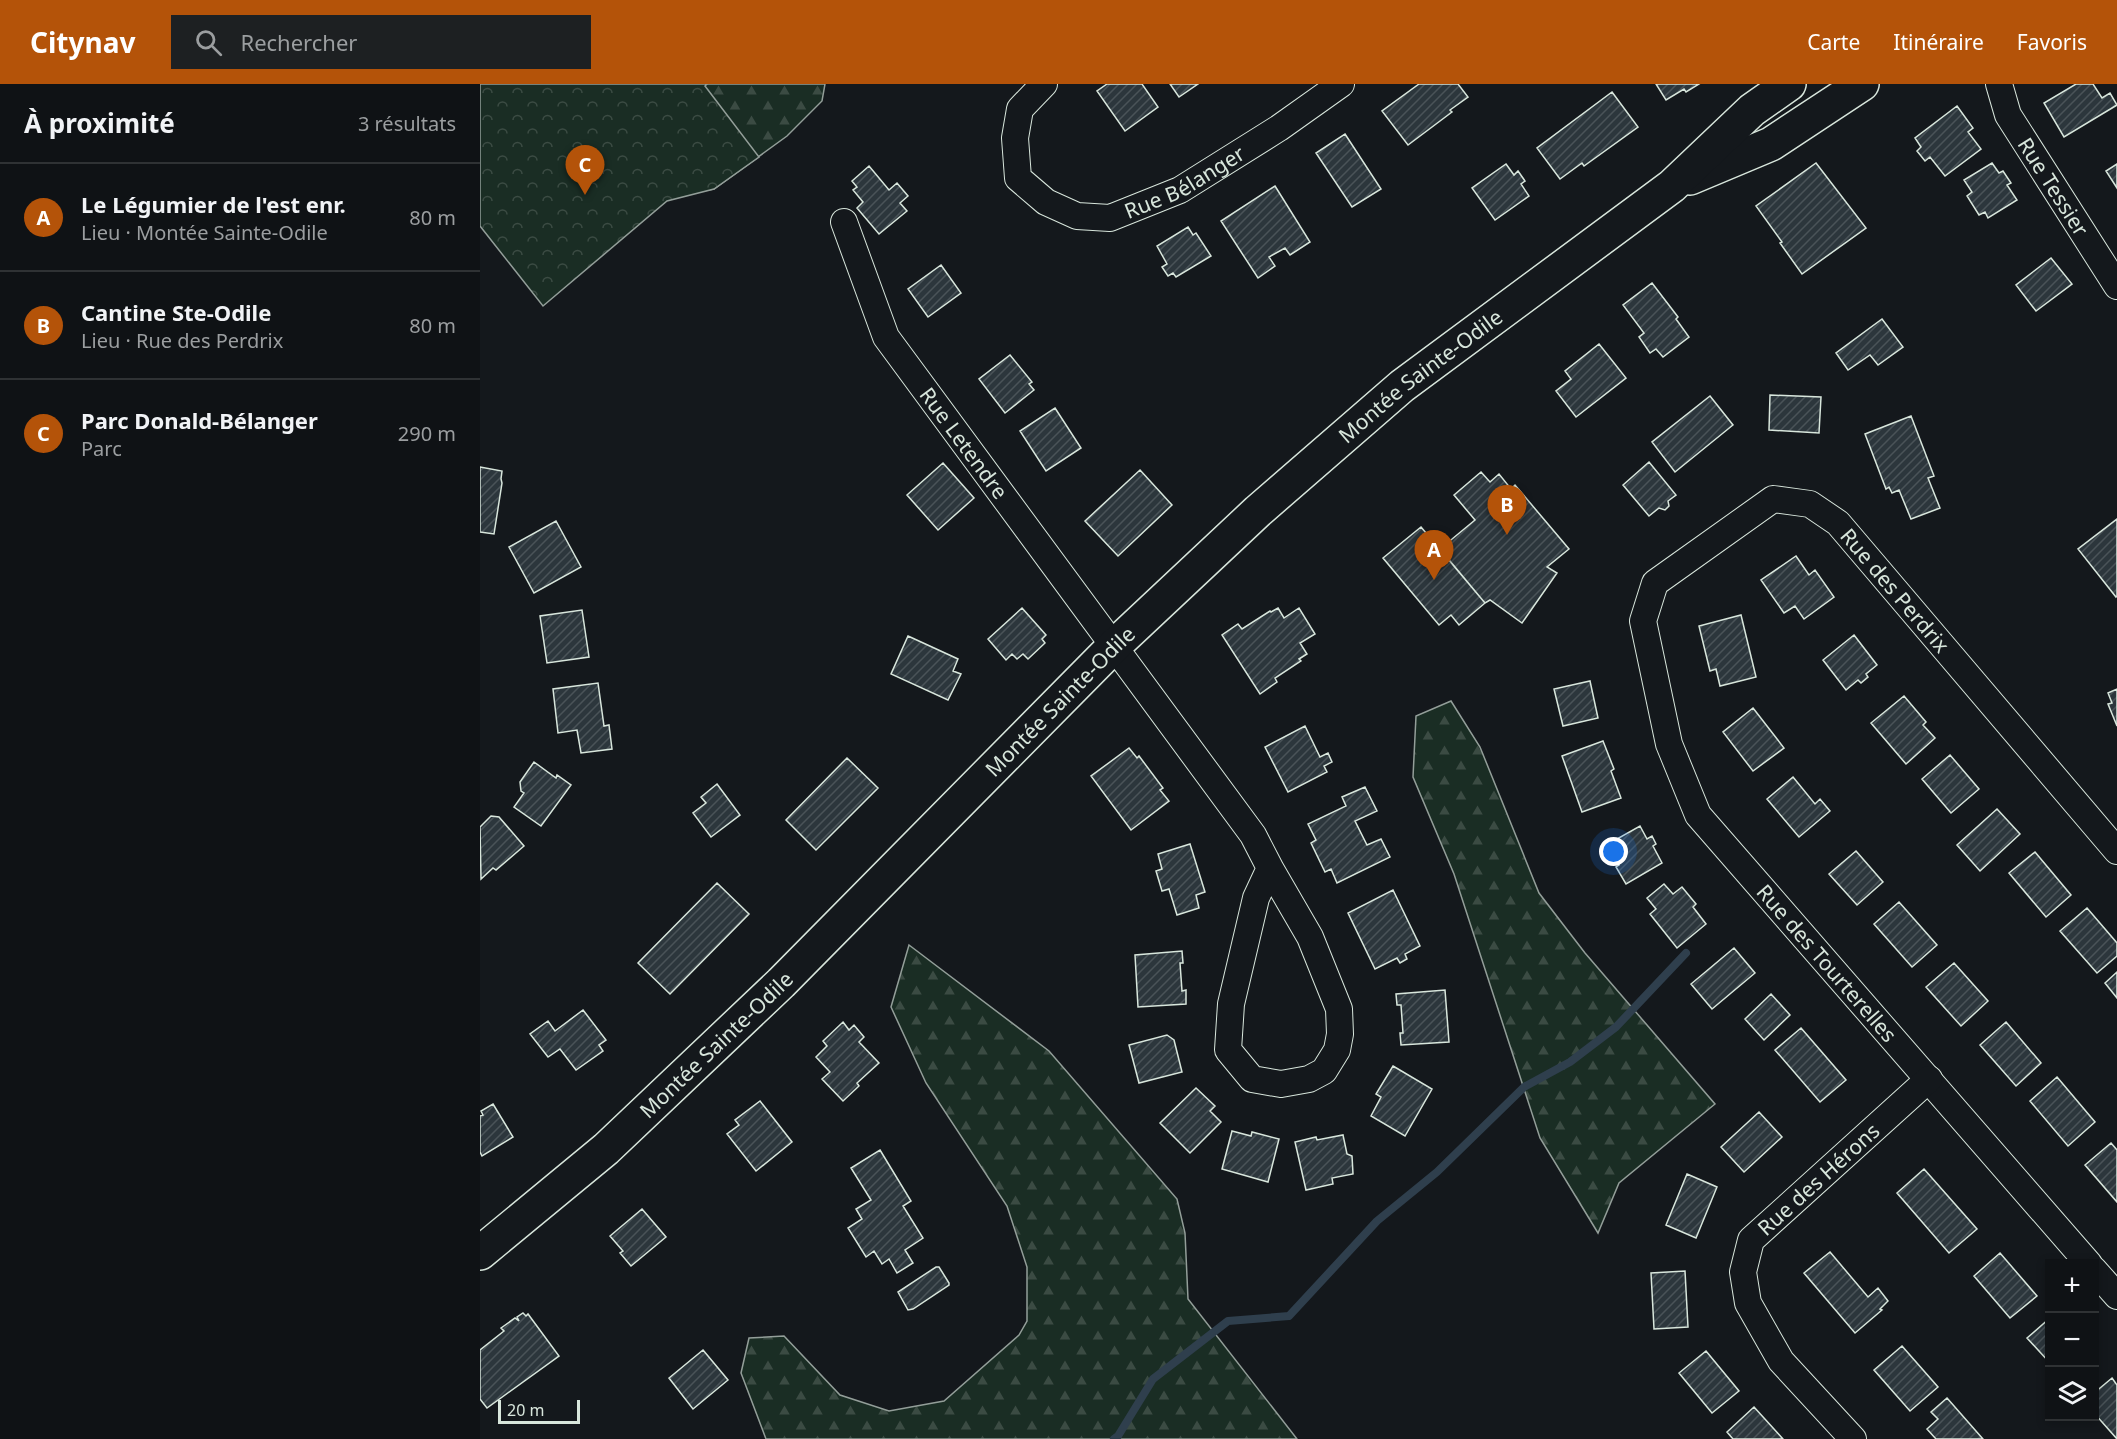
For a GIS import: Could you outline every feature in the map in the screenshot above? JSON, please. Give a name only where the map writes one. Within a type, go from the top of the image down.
[{"type":"main road","name":"Montée Sainte-Odile","points":[[480,1253],[606,1149],[781,983],[1113,646],[1258,511],[1402,386],[1672,186],[1752,110],[1789,84]]},
{"type":"main road","name":"Montée Sainte-Odile","points":[[1672,186],[1772,144],[1862,84]]},
{"type":"street","name":"Rue Bélanger","points":[[1044,84],[1020,109],[1015,138],[1018,178],[1046,202],[1077,216],[1110,218],[1180,190],[1279,128],[1341,84]]},
{"type":"street","name":"Rue Tessier","points":[[1999,84],[2008,114],[2117,286]]},
{"type":"street","name":"Rue Letendre","points":[[844,222],[886,338],[1253,835],[1310,937],[1339,1009],[1340,1034],[1337,1050],[1324,1071],[1309,1079],[1281,1084],[1252,1079],[1228,1050],[1231,1004],[1256,898],[1270,868]]},
{"type":"street","name":"Rue des Perdrix","points":[[1643,621],[1654,584],[1773,500],[1810,504],[1838,523],[2117,852]]},
{"type":"street","name":"Rue des Tourterelles","points":[[1643,621],[1669,744],[1698,815],[2085,1259]]},
{"type":"street","name":"Rue des Hérons","points":[[1853,1439],[1781,1361],[1748,1303],[1743,1272],[1751,1240],[1929,1079]]},
{"type":"street","points":[[2099,1276],[2117,1296]]},
{"type":"green space","points":[[480,84],[825,84],[822,101],[787,136],[714,189],[627,204]]},
{"type":"green space","points":[[480,84],[707,84],[705,86],[759,157],[714,189],[667,201],[543,306],[480,226]]},
{"type":"green space","points":[[1451,701],[1480,747],[1539,893],[1585,953],[1715,1104],[1619,1183],[1598,1233],[1540,1138],[1454,874],[1413,777],[1416,716]]},
{"type":"green space","points":[[909,945],[1049,1051],[1177,1199],[1185,1233],[1188,1299],[1297,1439],[766,1439],[741,1373],[749,1338],[784,1336],[840,1395],[889,1411],[944,1401],[1019,1335],[1027,1321],[1027,1267],[1007,1206],[926,1083],[891,1007]]},
{"type":"building","points":[[1107,84],[1142,84],[1158,107],[1125,131],[1097,91]]},
{"type":"building","points":[[1170,84],[1198,84],[1179,97]]},
{"type":"building","points":[[1419,84],[1458,84],[1468,97],[1408,145],[1382,111]]},
{"type":"building","points":[[1656,84],[1699,84],[1686,92],[1684,89],[1666,100]]},
{"type":"building","points":[[2076,84],[2093,84],[2102,98],[2110,93],[2117,105],[2064,137],[2044,103]]},
{"type":"building","points":[[1612,92],[1638,127],[1584,166],[1582,163],[1560,179],[1537,148]]},
{"type":"building","points":[[1957,106],[1973,128],[1968,132],[1981,149],[1945,176],[1930,157],[1925,161],[1917,151],[1921,147],[1915,138]]},
{"type":"building","points":[[1345,134],[1381,189],[1352,207],[1316,153]]},
{"type":"building","points":[[1816,163],[1866,228],[1802,274],[1756,206]]},
{"type":"building","points":[[1992,163],[1999,173],[2003,171],[2011,183],[2007,185],[2017,200],[1988,218],[1985,212],[1979,215],[1967,196],[1972,192],[1964,180]]},
{"type":"building","points":[[1506,164],[1514,175],[1518,171],[1525,181],[1521,184],[1529,196],[1495,220],[1472,188]]},
{"type":"building","points":[[2117,164],[2117,188],[2106,171]]},
{"type":"building","points":[[869,166],[889,190],[897,183],[908,196],[900,203],[907,211],[879,234],[857,208],[863,202],[853,190],[857,187],[852,181]]},
{"type":"building","points":[[1275,186],[1310,242],[1290,255],[1285,248],[1269,257],[1275,266],[1258,278],[1221,221]]},
{"type":"building","points":[[1188,227],[1193,235],[1196,233],[1211,256],[1176,277],[1173,273],[1168,276],[1162,267],[1167,264],[1157,246]]},
{"type":"building","points":[[2051,258],[2072,284],[2036,311],[2016,285]]},
{"type":"building","points":[[941,265],[961,293],[928,317],[908,289]]},
{"type":"building","points":[[1652,283],[1678,317],[1676,319],[1689,337],[1663,357],[1656,349],[1650,353],[1639,337],[1644,333],[1623,305]]},
{"type":"building","points":[[1882,319],[1903,347],[1878,365],[1870,355],[1848,370],[1836,353]]},
{"type":"building","points":[[1599,344],[1626,378],[1576,417],[1556,391],[1571,379],[1565,371]]},
{"type":"building","points":[[1010,355],[1032,382],[1029,384],[1034,390],[1005,413],[979,379]]},
{"type":"building","points":[[1770,395],[1821,397],[1819,433],[1769,430]]},
{"type":"building","points":[[1710,396],[1733,425],[1675,472],[1652,442]]},
{"type":"building","points":[[1055,408],[1081,448],[1046,471],[1020,431]]},
{"type":"building","points":[[1911,416],[1934,476],[1928,478],[1940,508],[1911,519],[1899,490],[1892,493],[1889,487],[1886,489],[1865,434]]},
{"type":"building","points":[[1649,462],[1676,495],[1668,501],[1669,506],[1665,510],[1659,508],[1649,516],[1623,485]]},
{"type":"building","points":[[943,463],[974,498],[938,530],[907,495]]},
{"type":"building","points":[[480,467],[502,471],[494,534],[480,532]]},
{"type":"building","points":[[1140,470],[1172,505],[1118,556],[1085,521]]},
{"type":"building","points":[[1481,472],[1490,482],[1499,474],[1511,489],[1515,485],[1569,549],[1547,567],[1557,573],[1522,623],[1490,600],[1485,603],[1440,549],[1475,520],[1454,495]]},
{"type":"building","points":[[2117,519],[2117,596],[2116,597],[2078,549]]},
{"type":"building","points":[[556,521],[581,567],[534,593],[509,547]]},
{"type":"building","points":[[1421,527],[1485,603],[1459,625],[1451,615],[1439,625],[1383,558]]},
{"type":"building","points":[[1796,556],[1809,575],[1815,570],[1834,597],[1804,619],[1795,606],[1784,613],[1761,580]]},
{"type":"building","points":[[1022,608],[1046,635],[1042,639],[1045,643],[1028,659],[1023,654],[1017,659],[1012,654],[1006,660],[988,639]]},
{"type":"building","points":[[1278,608],[1284,618],[1299,608],[1315,634],[1300,643],[1307,654],[1299,659],[1301,661],[1275,678],[1277,682],[1260,694],[1222,635],[1238,624],[1242,629]]},
{"type":"building","points":[[582,610],[589,657],[547,663],[540,616]]},
{"type":"building","points":[[1741,615],[1756,677],[1720,686],[1716,669],[1710,671],[1699,626]]},
{"type":"building","points":[[1854,635],[1877,665],[1866,674],[1868,677],[1861,683],[1858,680],[1846,690],[1823,660]]},
{"type":"building","points":[[908,636],[958,659],[953,671],[961,674],[948,700],[891,674]]},
{"type":"building","points":[[1590,681],[1598,718],[1563,726],[1554,689]]},
{"type":"building","points":[[598,683],[604,726],[609,725],[612,749],[581,753],[577,730],[558,733],[553,689]]},
{"type":"building","points":[[2117,689],[2117,726],[2108,704],[2112,703],[2108,693]]},
{"type":"building","points":[[1904,696],[1926,722],[1923,725],[1935,738],[1906,764],[1871,723]]},
{"type":"building","points":[[1753,708],[1784,748],[1753,771],[1723,732]]},
{"type":"building","points":[[1305,726],[1320,757],[1328,753],[1332,762],[1324,766],[1327,772],[1288,792],[1265,747]]},
{"type":"building","points":[[1603,741],[1614,769],[1611,771],[1621,798],[1582,812],[1562,756]]},
{"type":"building","points":[[1129,748],[1137,758],[1139,756],[1163,788],[1160,790],[1169,801],[1131,830],[1091,776]]},
{"type":"building","points":[[1950,755],[1979,789],[1951,813],[1922,779]]},
{"type":"building","points":[[847,758],[878,788],[816,850],[786,820]]},
{"type":"building","points":[[534,762],[556,778],[557,775],[571,785],[541,826],[514,807],[524,793],[521,791],[520,782]]},
{"type":"building","points":[[1793,777],[1815,804],[1820,799],[1830,811],[1799,837],[1767,799]]},
{"type":"building","points":[[717,784],[740,815],[711,837],[693,813],[706,803],[701,797]]},
{"type":"building","points":[[1365,787],[1377,811],[1355,821],[1367,845],[1381,839],[1390,857],[1337,883],[1331,869],[1325,872],[1311,843],[1316,840],[1308,824],[1346,806],[1342,797]]},
{"type":"building","points":[[1997,809],[2020,834],[1980,871],[1957,845]]},
{"type":"building","points":[[491,816],[499,817],[524,846],[496,870],[493,868],[481,879],[480,827]]},
{"type":"building","points":[[1640,826],[1647,839],[1652,836],[1656,844],[1653,846],[1662,863],[1626,884],[1616,867],[1619,865],[1608,844]]},
{"type":"building","points":[[1190,844],[1205,892],[1196,895],[1199,908],[1177,915],[1169,889],[1162,891],[1156,871],[1162,869],[1158,854]]},
{"type":"building","points":[[1856,851],[1883,882],[1857,905],[1829,874]]},
{"type":"building","points":[[2035,852],[2071,895],[2046,917],[2009,873]]},
{"type":"building","points":[[717,883],[749,914],[670,994],[638,963]]},
{"type":"building","points":[[1664,884],[1673,894],[1682,887],[1696,904],[1693,907],[1706,924],[1677,948],[1650,914],[1656,909],[1647,898]]},
{"type":"building","points":[[1393,890],[1420,946],[1405,954],[1407,959],[1400,963],[1397,958],[1375,969],[1348,913]]},
{"type":"building","points":[[1899,902],[1937,945],[1912,967],[1874,924]]},
{"type":"building","points":[[2087,908],[2117,943],[2117,956],[2097,973],[2060,931]]},
{"type":"building","points":[[1734,948],[1755,973],[1712,1009],[1691,984]]},
{"type":"building","points":[[1182,951],[1183,963],[1180,963],[1182,991],[1186,990],[1186,1004],[1138,1007],[1135,955]]},
{"type":"building","points":[[1954,963],[1988,1001],[1961,1026],[1926,987]]},
{"type":"building","points":[[2117,972],[2117,998],[2105,983]]},
{"type":"building","points":[[1445,990],[1449,1042],[1401,1045],[1400,1033],[1403,1033],[1401,1005],[1397,1005],[1396,994]]},
{"type":"building","points":[[1771,994],[1790,1015],[1764,1040],[1745,1019]]},
{"type":"building","points":[[583,1010],[606,1040],[599,1045],[603,1051],[576,1070],[560,1049],[548,1057],[530,1034],[548,1021],[555,1031]]},
{"type":"building","points":[[843,1022],[849,1030],[854,1025],[864,1037],[859,1042],[879,1063],[857,1083],[859,1086],[843,1101],[822,1079],[830,1072],[816,1057],[827,1046],[823,1041]]},
{"type":"building","points":[[2006,1022],[2041,1063],[2016,1086],[1980,1045]]},
{"type":"building","points":[[1801,1028],[1846,1080],[1820,1102],[1775,1050]]},
{"type":"building","points":[[1167,1035],[1174,1040],[1182,1072],[1139,1083],[1129,1045]]},
{"type":"building","points":[[1393,1066],[1432,1089],[1405,1136],[1371,1116],[1381,1097],[1376,1094]]},
{"type":"building","points":[[2057,1077],[2095,1122],[2068,1146],[2030,1101]]},
{"type":"building","points":[[1196,1088],[1215,1106],[1210,1111],[1221,1122],[1190,1153],[1160,1123]]},
{"type":"building","points":[[760,1101],[792,1142],[756,1171],[727,1134],[739,1125],[735,1120]]},
{"type":"building","points":[[493,1104],[513,1137],[482,1156],[480,1116],[483,1115],[481,1111]]},
{"type":"building","points":[[1759,1112],[1782,1137],[1744,1172],[1721,1147]]},
{"type":"building","points":[[1232,1131],[1251,1136],[1252,1132],[1279,1139],[1268,1182],[1222,1169]]},
{"type":"building","points":[[1343,1135],[1347,1154],[1352,1156],[1353,1174],[1332,1178],[1333,1184],[1306,1190],[1295,1142],[1316,1137],[1317,1140]]},
{"type":"building","points":[[2111,1143],[2117,1150],[2117,1202],[2085,1165]]},
{"type":"building","points":[[880,1150],[911,1201],[903,1206],[923,1238],[905,1250],[913,1263],[897,1273],[889,1259],[882,1264],[874,1251],[866,1257],[848,1228],[862,1219],[856,1209],[871,1200],[851,1168]]},
{"type":"building","points":[[1924,1169],[1977,1229],[1949,1253],[1897,1193]]},
{"type":"building","points":[[1687,1174],[1717,1187],[1696,1238],[1666,1225]]},
{"type":"building","points":[[642,1209],[666,1237],[631,1266],[620,1253],[623,1251],[610,1236]]},
{"type":"building","points":[[1830,1252],[1868,1297],[1878,1288],[1888,1301],[1880,1309],[1882,1310],[1855,1333],[1804,1273]]},
{"type":"building","points":[[2000,1253],[2037,1296],[2010,1318],[1974,1276]]},
{"type":"building","points":[[939,1267],[949,1285],[908,1310],[898,1292]]},
{"type":"building","points":[[1685,1271],[1688,1327],[1654,1329],[1651,1273]]},
{"type":"building","points":[[523,1313],[526,1316],[528,1314],[559,1356],[487,1408],[480,1399],[480,1350],[504,1331],[501,1328],[515,1318],[519,1321],[517,1317]]},
{"type":"building","points":[[2045,1322],[2045,1358],[2027,1338]]},
{"type":"building","points":[[1902,1346],[1938,1387],[1910,1411],[1874,1370]]},
{"type":"building","points":[[703,1350],[728,1380],[693,1409],[669,1378]]},
{"type":"building","points":[[1706,1351],[1739,1391],[1712,1413],[1679,1373]]},
{"type":"building","points":[[2112,1378],[2117,1385],[2117,1439],[2099,1419],[2099,1389]]},
{"type":"building","points":[[1947,1398],[1983,1439],[1936,1439],[1927,1429],[1938,1419],[1931,1412]]},
{"type":"building","points":[[1754,1407],[1783,1439],[1733,1439],[1727,1432]]},
{"type":"waterway","points":[[1114,1439],[1153,1379],[1228,1321],[1289,1316],[1377,1221],[1437,1172],[1524,1087],[1570,1062],[1616,1027],[1686,953]]},
{"type":"place","name":"Parc Donald-Bélanger","points":[[585,195]]},
{"type":"place","name":"Cantine Ste-Odile","points":[[1507,535]]},
{"type":"place","name":"Le Légumier de l'est enr.","points":[[1434,580]]}]
